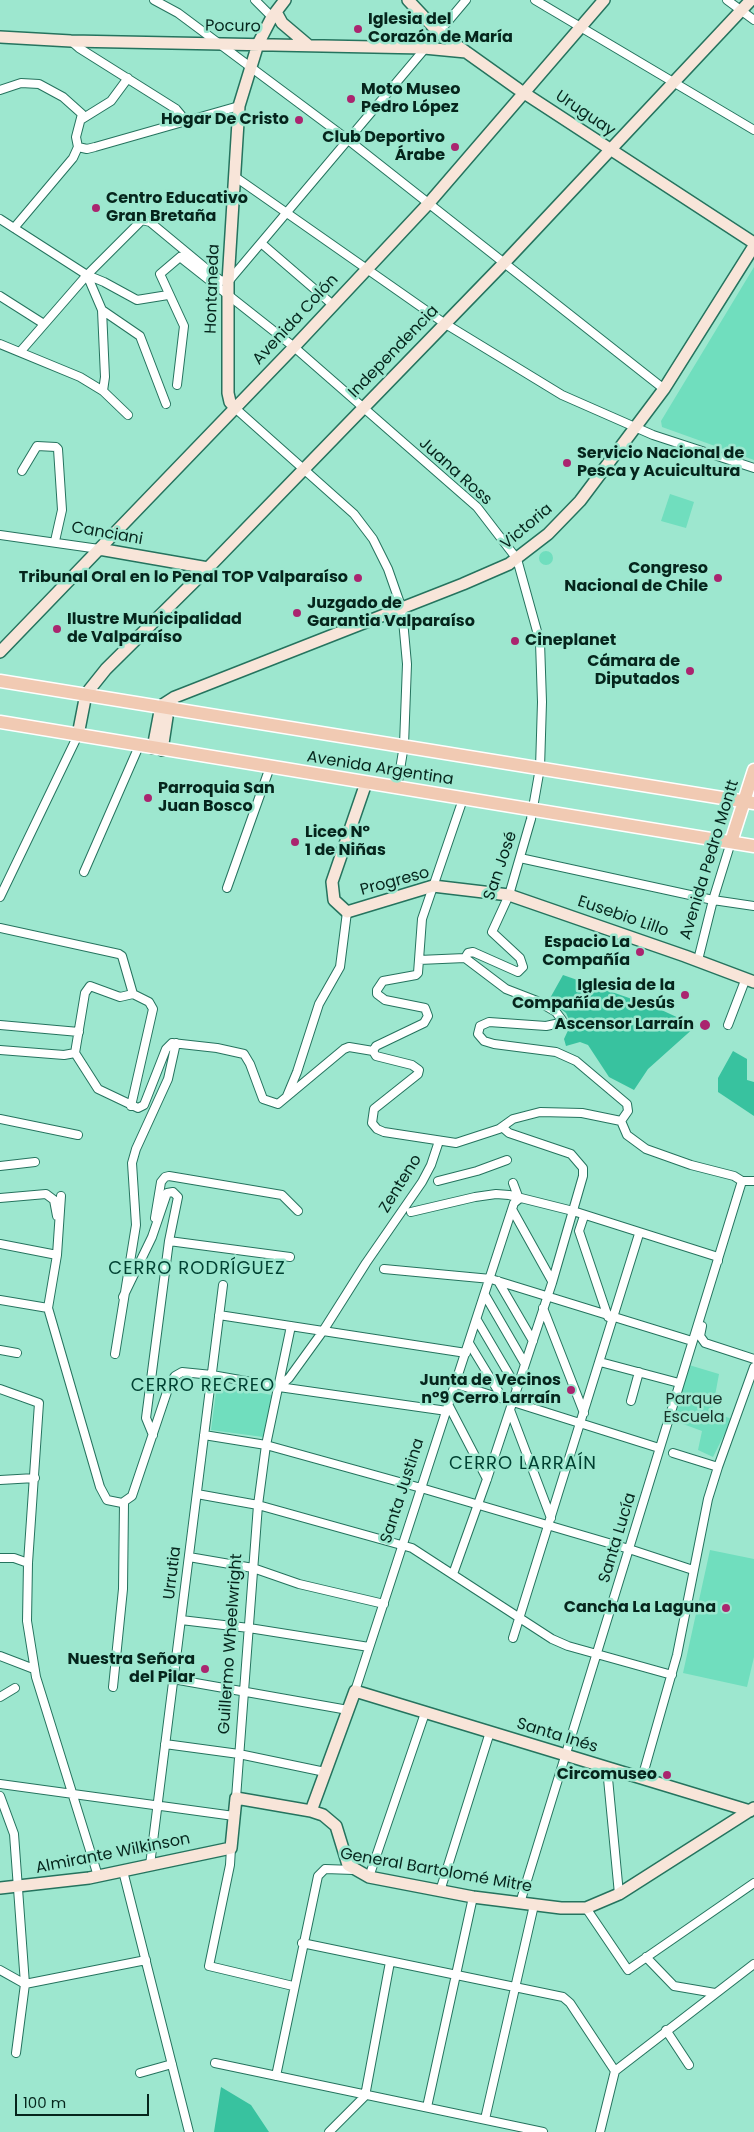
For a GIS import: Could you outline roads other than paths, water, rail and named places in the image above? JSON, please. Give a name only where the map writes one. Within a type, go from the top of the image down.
[{"type":"main road","name":"Avenida Argentina","points":[[0,681],[168,704],[749,802]]},
{"type":"main road","name":"Avenida Argentina","points":[[0,722],[754,846]]},
{"type":"main road","name":"Avenida Pedro Montt","points":[[731,842],[749,802],[754,770]]},
{"type":"street","points":[[154,0],[178,13],[347,139],[664,389]]},
{"type":"street","points":[[255,0],[274,14],[308,45]]},
{"type":"street","name":"Hontaneda","points":[[235,408],[230,402],[228,393],[228,282],[239,106],[258,44],[274,14],[285,0]]},
{"type":"street","name":"Uruguay","points":[[408,0],[438,32],[524,94],[754,245]]},
{"type":"street","points":[[20,352],[87,275],[142,220],[146,219],[220,280],[228,282],[466,0]]},
{"type":"street","points":[[535,0],[754,130]]},
{"type":"street","name":"Avenida Colón","points":[[0,652],[294,347],[429,203],[604,0]]},
{"type":"street","points":[[727,0],[754,20]]},
{"type":"street","name":"Independencia","points":[[78,735],[86,694],[106,669],[208,568],[505,262],[751,0]]},
{"type":"street","name":"Pocuro","points":[[0,37],[72,41],[424,48],[466,52]]},
{"type":"street","points":[[72,41],[79,48],[176,109],[186,121]]},
{"type":"street","points":[[82,119],[111,101],[128,78]]},
{"type":"street","points":[[0,90],[21,83],[39,84],[63,97],[79,110],[82,119],[76,137],[78,147],[73,158],[14,228]]},
{"type":"street","points":[[78,147],[82,149],[95,147],[239,106]]},
{"type":"street","points":[[234,176],[444,323],[562,395],[636,428],[754,468]]},
{"type":"street","points":[[0,219],[87,275],[137,300],[168,295],[184,326],[177,385]]},
{"type":"street","points":[[260,243],[333,305]]},
{"type":"street","name":"Victoria","points":[[168,704],[402,610],[517,559],[548,534],[575,507],[636,428],[664,389],[754,245]]},
{"type":"street","name":"Juana Ross","points":[[168,295],[160,274],[180,257],[294,347],[477,507],[517,559],[540,642],[542,702],[540,768]]},
{"type":"street","points":[[87,275],[102,310],[105,377],[103,391]]},
{"type":"street","points":[[0,296],[44,324]]},
{"type":"street","points":[[102,310],[140,336],[166,404]]},
{"type":"street","points":[[0,344],[80,377],[103,391],[128,415]]},
{"type":"street","points":[[235,408],[354,514],[373,539],[388,569],[402,610],[408,696],[404,745],[397,788]]},
{"type":"street","points":[[22,471],[37,446],[48,446],[58,450],[62,510],[54,541]]},
{"type":"street","name":"Canciani","points":[[0,535],[54,541],[208,568]]},
{"type":"street","points":[[158,749],[168,704]]},
{"type":"street","points":[[0,897],[78,735]]},
{"type":"street","points":[[84,872],[139,746]]},
{"type":"street","points":[[227,888],[270,767]]},
{"type":"street","name":"San José","points":[[465,958],[468,953],[473,952],[507,968],[518,972],[522,970],[522,962],[492,932],[509,895],[520,858],[533,811],[540,768]]},
{"type":"street","name":"Progreso","points":[[366,783],[332,882],[331,892],[334,900],[347,912],[433,886],[509,895]]},
{"type":"street","points":[[131,1106],[153,1009],[149,1002],[133,994],[120,997],[90,986],[85,993],[75,1053],[98,1089],[131,1106],[138,1108],[144,1105],[168,1045],[176,1043],[244,1054],[264,1099],[278,1104],[344,1049],[373,1051],[376,1046],[424,1022],[428,1016],[423,1006],[385,1000],[377,994],[379,985],[383,981],[416,975],[420,960],[422,919],[463,799]]},
{"type":"street","name":"Avenida Pedro Montt","points":[[698,960],[712,900],[731,842]]},
{"type":"street","points":[[520,858],[712,900],[754,906]]},
{"type":"street","name":"Eusebio Lillo","points":[[509,895],[698,960],[750,980]]},
{"type":"street","points":[[285,1100],[298,1072],[319,1004],[340,967],[347,912]]},
{"type":"street","points":[[0,928],[119,954],[122,956],[133,994]]},
{"type":"street","points":[[420,960],[465,958],[506,989],[537,1001],[556,1012],[562,1020],[558,1024],[546,1026],[489,1022],[478,1030],[480,1038],[494,1044],[556,1052],[576,1061],[626,1104],[628,1111],[621,1121]]},
{"type":"street","points":[[728,1025],[750,980]]},
{"type":"street","points":[[0,1024],[79,1032]]},
{"type":"street","points":[[156,1109],[168,1079],[176,1043]]},
{"type":"street","points":[[0,1050],[64,1055],[75,1053]]},
{"type":"street","name":"Zenteno","points":[[279,1387],[289,1378],[323,1331],[366,1263],[422,1182],[434,1160],[439,1141],[384,1132],[376,1129],[372,1122],[374,1109],[418,1074],[419,1070],[412,1065],[376,1056],[373,1051]]},
{"type":"street","points":[[114,1354],[136,1225],[132,1163],[136,1149],[178,1064]]},
{"type":"street","points":[[84,1066],[85,1077]]},
{"type":"street","points":[[439,1141],[456,1143],[478,1137],[524,1115],[558,1111],[582,1113],[621,1121]]},
{"type":"street","points":[[0,1119],[78,1135]]},
{"type":"street","points":[[621,1121],[627,1135],[646,1149],[734,1176],[742,1181],[754,1181]]},
{"type":"street","points":[[453,1574],[479,1504],[548,1295],[583,1176],[583,1168],[578,1161],[562,1150],[509,1133],[502,1127]]},
{"type":"street","points":[[438,1181],[477,1171],[507,1160]]},
{"type":"street","points":[[0,1166],[36,1162]]},
{"type":"street","points":[[152,1237],[161,1182],[165,1177],[282,1195],[298,1211]]},
{"type":"street","name":"Santa Lucía","points":[[520,1903],[742,1181]]},
{"type":"street","points":[[513,1183],[520,1199]]},
{"type":"street","points":[[123,1297],[152,1237],[167,1193],[174,1192],[178,1198],[168,1241],[146,1418],[153,1435]]},
{"type":"street","points":[[411,1212],[459,1200],[496,1194],[520,1199],[525,1198],[718,1257],[719,1266],[700,1336],[705,1343],[754,1359]]},
{"type":"street","points":[[0,1198],[50,1195],[54,1200],[59,1230]]},
{"type":"street","points":[[61,1196],[57,1255],[48,1308],[103,1497],[111,1502],[124,1502],[136,1490],[170,1384],[175,1376],[182,1372],[449,1410],[487,1479]]},
{"type":"street","name":"Santa Justina","points":[[311,1811],[355,1691],[421,1488],[449,1410],[485,1295],[494,1280],[514,1203],[520,1199]]},
{"type":"street","points":[[513,1211],[552,1281]]},
{"type":"street","points":[[584,1216],[579,1231],[610,1317]]},
{"type":"street","points":[[513,1638],[600,1362],[610,1317],[639,1234]]},
{"type":"street","points":[[168,1241],[290,1257]]},
{"type":"street","points":[[0,1244],[57,1255]]},
{"type":"street","points":[[384,1269],[494,1280],[548,1295],[610,1317],[692,1341]]},
{"type":"street","points":[[494,1280],[533,1340]]},
{"type":"street","name":"Urrutia","points":[[150,1865],[224,1285]]},
{"type":"street","points":[[485,1295],[525,1364]]},
{"type":"street","points":[[0,1300],[48,1308]]},
{"type":"street","points":[[543,1308],[584,1413]]},
{"type":"street","points":[[219,1314],[466,1353]]},
{"type":"street","points":[[477,1320],[517,1388]]},
{"type":"street","name":"Guillermo Wheelwright","points":[[291,1326],[266,1445],[258,1505],[230,1865],[209,1966],[293,1986]]},
{"type":"street","points":[[469,1343],[503,1399]]},
{"type":"street","points":[[0,1350],[17,1353]]},
{"type":"street","points":[[600,1362],[680,1383]]},
{"type":"street","points":[[642,1778],[672,1675],[693,1570],[718,1466],[754,1367]]},
{"type":"street","points":[[631,1401],[640,1372]]},
{"type":"street","points":[[456,1384],[660,1448]]},
{"type":"street","points":[[0,1389],[39,1403],[28,1563],[27,1621],[34,1669],[98,1876]]},
{"type":"street","points":[[510,1410],[550,1522]]},
{"type":"street","points":[[204,1435],[266,1445],[550,1522],[693,1570]]},
{"type":"street","points":[[673,1453],[718,1466]]},
{"type":"street","points":[[0,1480],[35,1478]]},
{"type":"street","points":[[197,1494],[258,1505],[412,1548],[552,1639],[596,1654],[672,1675]]},
{"type":"street","points":[[113,1687],[123,1590],[124,1502]]},
{"type":"street","points":[[189,1557],[253,1568],[299,1584],[384,1604]]},
{"type":"street","points":[[0,1558],[14,1558],[28,1563]]},
{"type":"street","points":[[181,1620],[249,1628],[369,1647]]},
{"type":"street","points":[[0,1656],[34,1669]]},
{"type":"street","points":[[173,1679],[348,1710]]},
{"type":"street","points":[[0,1696],[15,1688]]},
{"type":"street","name":"Santa Inés","points":[[355,1691],[607,1768],[752,1809]]},
{"type":"street","points":[[369,1877],[425,1713]]},
{"type":"street","points":[[440,1891],[490,1732]]},
{"type":"street","points":[[165,1744],[239,1754],[325,1772]]},
{"type":"street","points":[[607,1768],[619,1894]]},
{"type":"street","points":[[0,1784],[234,1816]]},
{"type":"street","points":[[0,1796],[14,1834],[26,1984],[16,2053]]},
{"type":"street","points":[[236,1798],[311,1811],[331,1820],[336,1826],[345,1859],[354,1870]]},
{"type":"street","name":"General Bartolomé Mitre","points":[[302,1943],[318,1876],[324,1869],[354,1870],[369,1877],[473,1897],[534,1905],[586,1908],[619,1894],[752,1809]]},
{"type":"street","name":"Almirante Wilkinson","points":[[0,1888],[18,1888],[98,1876],[231,1848]]},
{"type":"street","points":[[123,1871],[189,2132]]},
{"type":"street","points":[[586,1908],[628,1970],[754,1883]]},
{"type":"street","points":[[427,2107],[473,1897]]},
{"type":"street","points":[[484,2119],[534,1905]]},
{"type":"street","points":[[276,2076],[302,1943],[567,1999],[615,2070]]},
{"type":"street","points":[[646,1957],[674,1986],[684,1990],[715,1993]]},
{"type":"street","points":[[0,1970],[26,1984],[146,1960]]},
{"type":"street","points":[[329,2132],[365,2096],[390,1962]]},
{"type":"street","points":[[600,2132],[615,2070],[754,1964]]},
{"type":"street","points":[[666,2030],[689,2065]]},
{"type":"street","points":[[215,2063],[543,2132]]},
{"type":"street","points":[[140,2073],[172,2064]]},
{"type":"place","name":"Iglesia del Corazón de María","points":[[358,29]]},
{"type":"place","name":"Moto Museo Pedro López","points":[[351,99]]},
{"type":"place","name":"Hogar De Cristo","points":[[299,120]]},
{"type":"place","name":"Club Deportivo Árabe","points":[[455,147]]},
{"type":"place","name":"Centro Educativo Gran Bretaña","points":[[96,208]]},
{"type":"place","name":"Servicio Nacional de Pesca y Acuicultura","points":[[567,463]]},
{"type":"place","name":"Tribunal Oral en lo Penal TOP Valparaíso","points":[[358,578]]},
{"type":"place","name":"Congreso Nacional de Chile","points":[[718,578]]},
{"type":"place","name":"Juzgado de Garantia Valparaíso","points":[[297,613]]},
{"type":"place","name":"Ilustre Municipalidad de Valparaíso","points":[[57,629]]},
{"type":"place","name":"Cineplanet","points":[[515,641]]},
{"type":"place","name":"Cámara de Diputados","points":[[690,671]]},
{"type":"place","name":"Parroquia San Juan Bosco","points":[[148,798]]},
{"type":"place","name":"Liceo N° 1 de Niñas","points":[[295,842]]},
{"type":"place","name":"Espacio La Compañía","points":[[640,952]]},
{"type":"place","name":"Iglesia de la Compañía de Jesús","points":[[685,995]]},
{"type":"place","name":"Ascensor Larraín","points":[[705,1025]]},
{"type":"place","name":"Junta de Vecinos n°9 Cerro Larraín","points":[[571,1390]]},
{"type":"place","name":"Cancha La Laguna","points":[[726,1608]]},
{"type":"place","name":"Nuestra Señora del Pilar","points":[[205,1669]]},
{"type":"place","name":"Circomuseo","points":[[667,1775]]},
{"type":"district","name":"CERRO RODRÍGUEZ","points":[[197,1269]]},
{"type":"district","name":"CERRO RECREO","points":[[203,1386]]},
{"type":"district","name":"CERRO LARRAÍN","points":[[523,1464]]},
{"type":"park label","name":"Parque Escuela","points":[[694,1409]]}]
